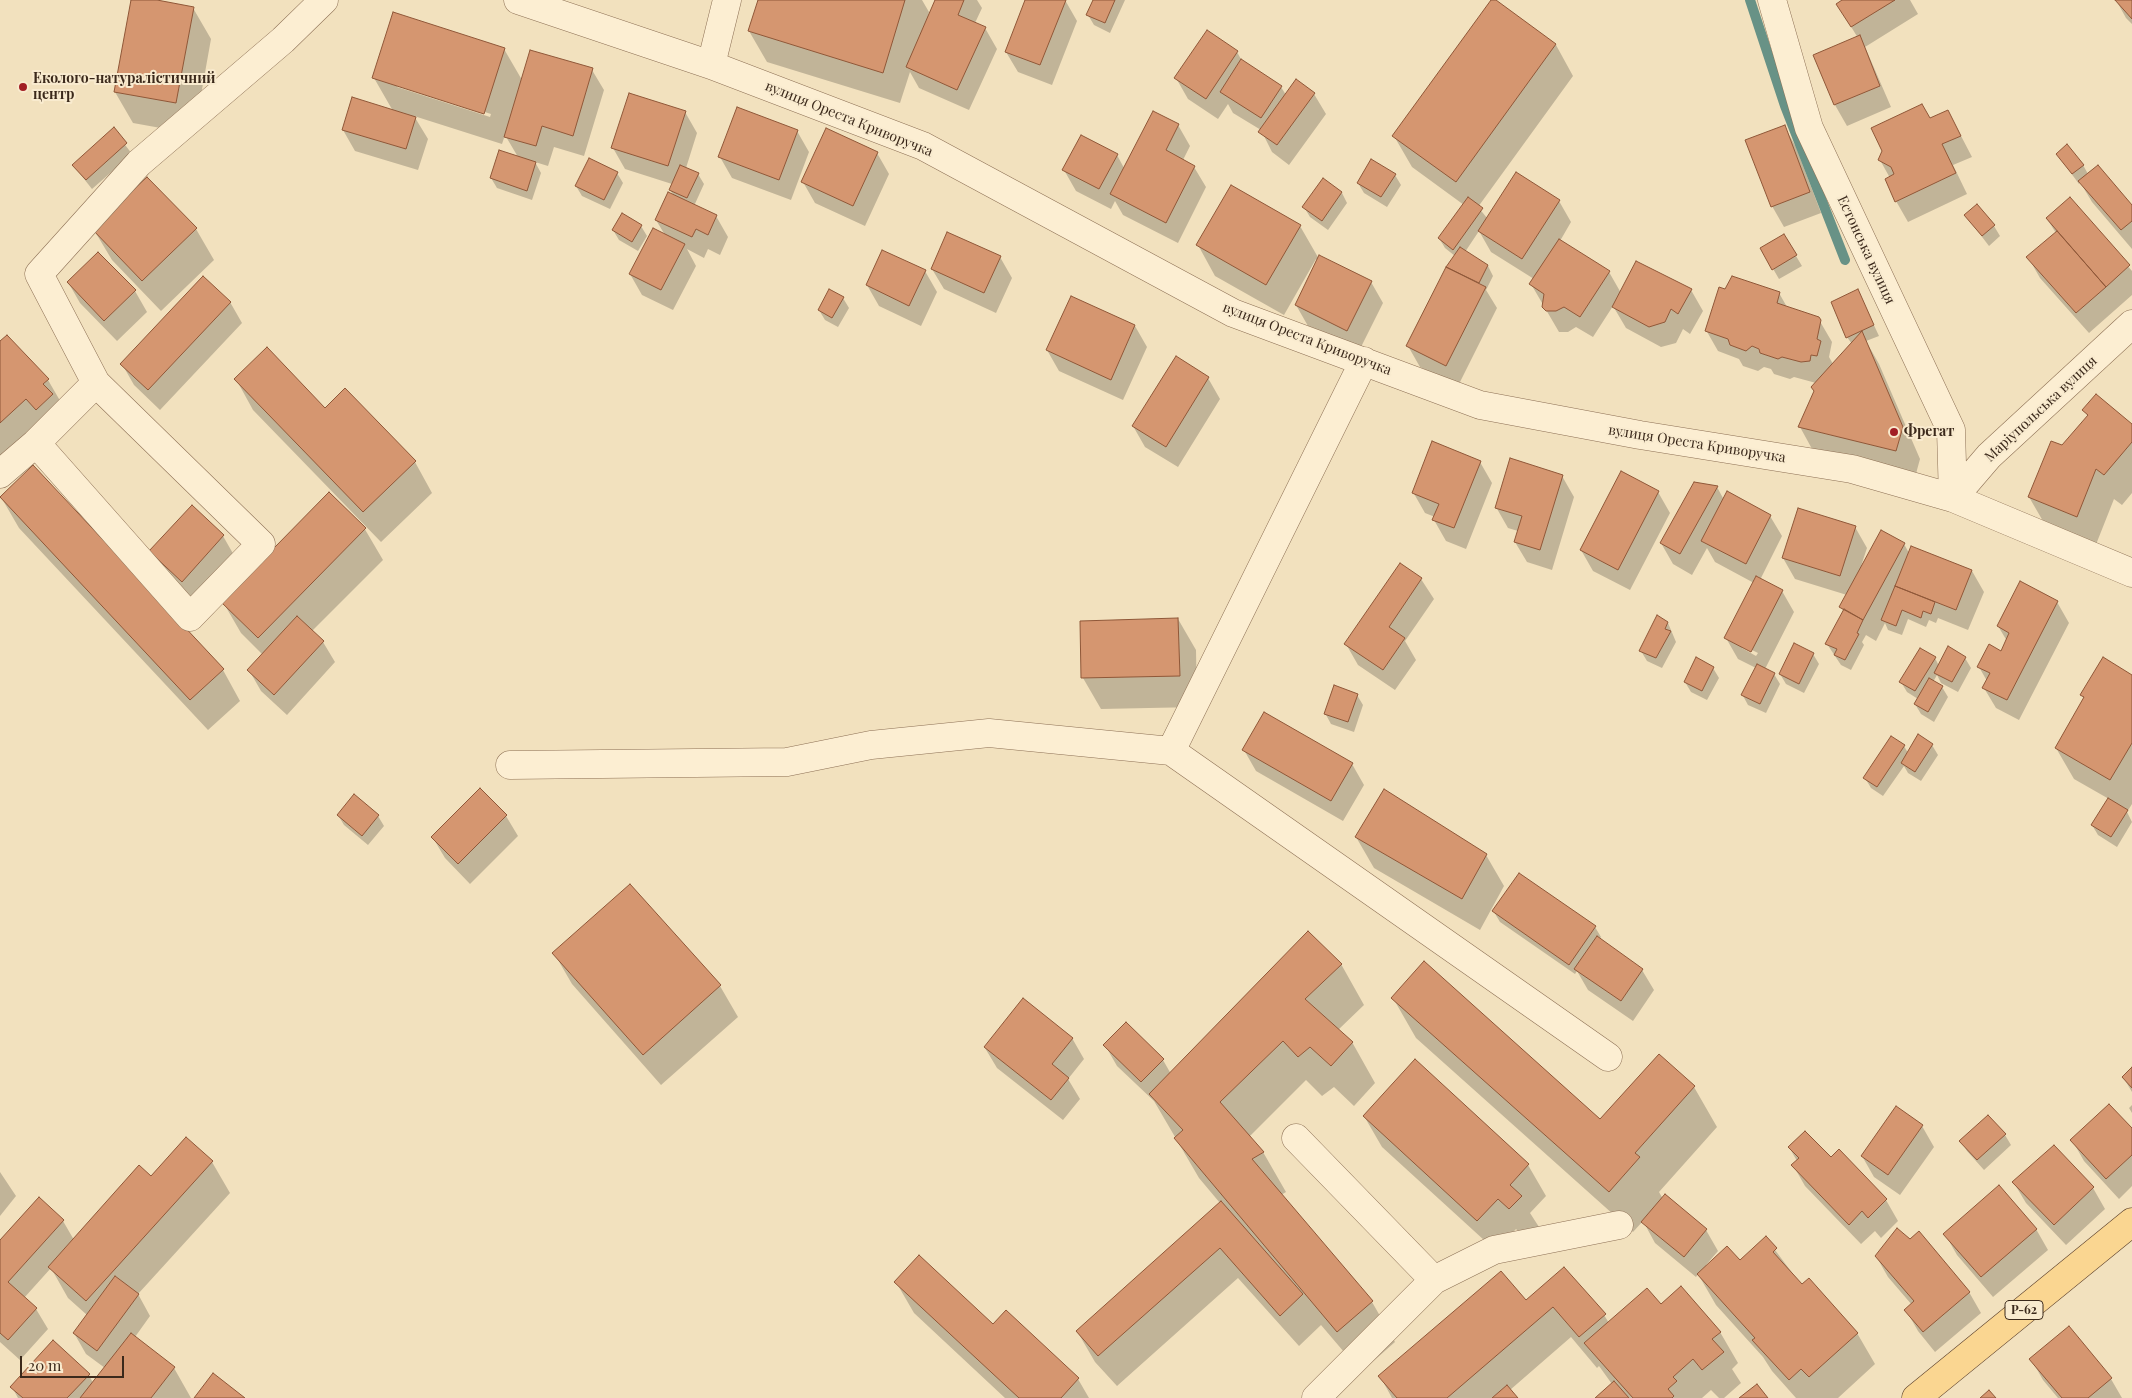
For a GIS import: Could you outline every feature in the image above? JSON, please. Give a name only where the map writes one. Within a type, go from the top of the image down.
[{"type":"main road","name":"Р-62","points":[[1916,1398],[2132,1222]]},
{"type":"street","points":[[36,443],[190,617],[261,544],[96,383],[39,274],[139,163],[283,40],[324,0]]},
{"type":"street","name":"вулиця Ореста Криворучка","points":[[518,0],[711,65],[923,146],[1233,313],[1480,405],[1640,435],[1852,470],[1953,498],[2132,573]]},
{"type":"street","points":[[711,65],[727,0]]},
{"type":"street","name":"Естонська вулиця","points":[[1772,0],[1809,128],[1951,430],[1953,498]]},
{"type":"street","name":"Маріупольська вулиця","points":[[1953,498],[1989,456],[2132,324]]},
{"type":"street","points":[[1171,751],[1364,361]]},
{"type":"street","points":[[0,474],[36,443],[96,383]]},
{"type":"street","points":[[510,764],[787,762],[871,745],[990,733],[1171,751],[1608,1057]]},
{"type":"street","points":[[1296,1138],[1434,1280]]},
{"type":"street","points":[[1316,1398],[1434,1280],[1494,1250],[1619,1224]]},
{"type":"building","points":[[131,0],[157,0],[194,7],[176,103],[114,92]]},
{"type":"building","points":[[758,0],[905,0],[883,73],[748,31]]},
{"type":"building","points":[[935,0],[964,0],[958,15],[986,27],[957,90],[906,67]]},
{"type":"building","points":[[1025,0],[1066,0],[1040,65],[1005,52]]},
{"type":"building","points":[[1093,0],[1115,0],[1105,23],[1086,15]]},
{"type":"building","points":[[1491,0],[1496,0],[1556,44],[1456,182],[1392,136]]},
{"type":"building","points":[[1842,0],[1895,0],[1851,27],[1836,4]]},
{"type":"building","points":[[2115,0],[2132,0],[2132,19]]},
{"type":"building","points":[[393,12],[505,48],[484,114],[372,78]]},
{"type":"building","points":[[1207,30],[1238,51],[1206,99],[1174,78]]},
{"type":"building","points":[[1860,35],[1880,86],[1834,105],[1813,55]]},
{"type":"building","points":[[530,50],[593,68],[573,136],[542,126],[536,146],[504,137]]},
{"type":"building","points":[[1241,59],[1282,86],[1261,118],[1220,92]]},
{"type":"building","points":[[1296,79],[1315,93],[1277,145],[1258,132]]},
{"type":"building","points":[[629,93],[686,111],[668,166],[611,148]]},
{"type":"building","points":[[352,97],[416,117],[406,149],[342,130]]},
{"type":"building","points":[[1922,104],[1930,118],[1948,110],[1961,136],[1942,144],[1956,173],[1895,202],[1885,179],[1894,174],[1891,167],[1878,160],[1882,151],[1871,128]]},
{"type":"building","points":[[737,107],[798,130],[779,180],[718,157]]},
{"type":"building","points":[[1153,111],[1179,124],[1166,150],[1195,166],[1166,223],[1110,194]]},
{"type":"building","points":[[1785,125],[1810,192],[1771,207],[1745,140]]},
{"type":"building","points":[[114,127],[127,143],[86,180],[72,165]]},
{"type":"building","points":[[826,128],[878,152],[853,206],[801,182]]},
{"type":"building","points":[[1081,135],[1118,154],[1099,189],[1062,170]]},
{"type":"building","points":[[2067,144],[2084,165],[2072,174],[2056,154]]},
{"type":"building","points":[[499,150],[536,162],[527,191],[490,178]]},
{"type":"building","points":[[589,158],[618,172],[604,200],[575,186]]},
{"type":"building","points":[[1371,159],[1396,174],[1381,197],[1357,183]]},
{"type":"building","points":[[680,165],[699,173],[687,198],[669,190]]},
{"type":"building","points":[[2098,165],[2132,205],[2132,221],[2121,230],[2078,181]]},
{"type":"building","points":[[1516,172],[1560,200],[1522,259],[1478,231]]},
{"type":"building","points":[[147,177],[197,228],[142,281],[92,229]]},
{"type":"building","points":[[1323,178],[1342,192],[1322,221],[1302,207]]},
{"type":"building","points":[[1231,185],[1301,225],[1266,285],[1196,245]]},
{"type":"building","points":[[668,192],[717,215],[708,235],[696,229],[692,237],[655,220]]},
{"type":"building","points":[[1468,197],[1483,208],[1453,250],[1438,238]]},
{"type":"building","points":[[2070,197],[2130,265],[2106,287],[2046,218]]},
{"type":"building","points":[[1977,204],[1995,225],[1982,236],[1964,215]]},
{"type":"building","points":[[622,213],[642,225],[632,242],[612,230]]},
{"type":"building","points":[[653,228],[685,244],[661,290],[629,274]]},
{"type":"building","points":[[2057,231],[2106,287],[2076,313],[2026,257]]},
{"type":"building","points":[[947,232],[1001,256],[984,293],[931,269]]},
{"type":"building","points":[[1784,234],[1797,255],[1772,270],[1760,248]]},
{"type":"building","points":[[1559,239],[1610,271],[1580,317],[1564,307],[1556,311],[1546,311],[1542,307],[1544,294],[1529,284]]},
{"type":"building","points":[[1460,247],[1488,265],[1479,283],[1446,267]]},
{"type":"building","points":[[882,250],[926,270],[909,306],[866,285]]},
{"type":"building","points":[[98,252],[136,290],[104,321],[67,282]]},
{"type":"building","points":[[1319,255],[1372,281],[1347,331],[1295,305]]},
{"type":"building","points":[[1636,261],[1692,289],[1678,314],[1671,309],[1665,322],[1649,327],[1612,307]]},
{"type":"building","points":[[1446,267],[1486,287],[1446,366],[1406,346]]},
{"type":"building","points":[[203,276],[231,302],[148,390],[120,364]]},
{"type":"building","points":[[1732,276],[1780,292],[1777,303],[1819,317],[1821,320],[1817,339],[1821,341],[1817,356],[1811,355],[1810,361],[1801,362],[1782,357],[1778,359],[1760,353],[1759,349],[1752,346],[1746,351],[1730,345],[1728,339],[1705,331],[1719,287],[1725,289]]},
{"type":"building","points":[[829,289],[844,297],[832,318],[818,310]]},
{"type":"building","points":[[1858,289],[1874,325],[1846,338],[1831,302]]},
{"type":"building","points":[[1071,296],[1135,325],[1111,380],[1046,350]]},
{"type":"building","points":[[1862,331],[1903,427],[1896,451],[1798,427],[1814,391],[1811,387]]},
{"type":"building","points":[[7,335],[49,379],[43,384],[53,394],[36,410],[26,399],[0,423],[0,341]]},
{"type":"building","points":[[267,347],[325,408],[345,388],[416,461],[363,512],[234,379]]},
{"type":"building","points":[[1176,356],[1209,377],[1166,447],[1132,426]]},
{"type":"building","points":[[2096,394],[2132,424],[2132,442],[2104,475],[2096,469],[2077,517],[2028,497],[2051,441],[2062,445],[2088,415],[2082,410]]},
{"type":"building","points":[[1432,441],[1481,461],[1454,528],[1432,520],[1439,504],[1412,493]]},
{"type":"building","points":[[1510,458],[1563,475],[1540,550],[1514,542],[1522,516],[1495,508]]},
{"type":"building","points":[[33,465],[224,669],[190,700],[0,497]]},
{"type":"building","points":[[1621,471],[1659,491],[1618,570],[1580,550]]},
{"type":"building","points":[[1694,482],[1718,486],[1680,554],[1660,543]]},
{"type":"building","points":[[1727,491],[1771,515],[1746,564],[1701,541]]},
{"type":"building","points":[[329,492],[366,528],[258,638],[221,602]]},
{"type":"building","points":[[192,505],[224,535],[182,582],[149,551]]},
{"type":"building","points":[[1798,508],[1856,526],[1840,576],[1782,558]]},
{"type":"building","points":[[1881,530],[1905,543],[1863,620],[1839,607]]},
{"type":"building","points":[[1911,546],[1972,570],[1956,610],[1895,586]]},
{"type":"building","points":[[1400,563],[1422,578],[1389,627],[1405,638],[1383,670],[1344,644]]},
{"type":"building","points":[[1756,576],[1783,590],[1751,652],[1724,638]]},
{"type":"building","points":[[2020,581],[2058,601],[2007,700],[1982,688],[1990,673],[1977,667],[1989,644],[2001,651],[2009,633],[1997,626]]},
{"type":"building","points":[[1895,586],[1935,602],[1931,614],[1923,611],[1921,618],[1902,610],[1896,626],[1881,620]]},
{"type":"building","points":[[1844,609],[1863,620],[1857,633],[1859,634],[1845,660],[1834,655],[1837,649],[1825,644]]},
{"type":"building","points":[[1657,615],[1668,622],[1665,629],[1671,631],[1656,658],[1639,651]]},
{"type":"building","points":[[297,616],[324,641],[274,695],[247,670]]},
{"type":"building","points":[[1178,618],[1180,676],[1081,678],[1080,621]]},
{"type":"building","points":[[1794,643],[1814,653],[1799,684],[1779,674]]},
{"type":"building","points":[[1948,646],[1966,657],[1952,682],[1934,673]]},
{"type":"building","points":[[1920,648],[1936,657],[1915,691],[1899,682]]},
{"type":"building","points":[[1696,657],[1714,667],[1702,691],[1684,682]]},
{"type":"building","points":[[2103,657],[2132,675],[2132,743],[2110,780],[2055,748],[2084,697],[2080,695]]},
{"type":"building","points":[[1757,664],[1775,673],[1760,704],[1741,695]]},
{"type":"building","points":[[1929,678],[1943,686],[1928,712],[1914,704]]},
{"type":"building","points":[[1334,685],[1358,694],[1348,722],[1324,714]]},
{"type":"building","points":[[1264,712],[1353,763],[1331,801],[1242,750]]},
{"type":"building","points":[[1918,734],[1933,744],[1915,772],[1901,763]]},
{"type":"building","points":[[1891,736],[1905,745],[1877,787],[1863,778]]},
{"type":"building","points":[[480,788],[507,815],[458,864],[431,837]]},
{"type":"building","points":[[1384,789],[1487,854],[1462,899],[1355,837]]},
{"type":"building","points":[[354,794],[379,815],[362,836],[337,815]]},
{"type":"building","points":[[2108,798],[2128,810],[2111,837],[2091,825]]},
{"type":"building","points":[[1519,873],[1596,926],[1569,965],[1492,911]]},
{"type":"building","points":[[630,884],[721,985],[643,1055],[552,953]]},
{"type":"building","points":[[1308,931],[1342,964],[1305,999],[1353,1042],[1331,1066],[1310,1047],[1298,1057],[1283,1041],[1220,1102],[1264,1152],[1252,1159],[1373,1301],[1337,1332],[1174,1138],[1183,1130],[1149,1094]]},
{"type":"building","points":[[1597,936],[1643,969],[1621,1001],[1574,969]]},
{"type":"building","points":[[1424,961],[1600,1119],[1659,1054],[1695,1086],[1635,1153],[1640,1157],[1609,1192],[1391,998]]},
{"type":"building","points":[[1023,998],[1073,1038],[1052,1064],[1069,1078],[1051,1100],[984,1047]]},
{"type":"building","points":[[1126,1022],[1164,1059],[1141,1082],[1103,1045]]},
{"type":"building","points":[[1415,1059],[1529,1164],[1510,1185],[1522,1196],[1509,1209],[1498,1199],[1477,1221],[1363,1116]]},
{"type":"building","points":[[2132,1067],[2132,1088],[2122,1077]]},
{"type":"building","points":[[2109,1104],[2132,1128],[2132,1155],[2106,1179],[2070,1140]]},
{"type":"building","points":[[1896,1106],[1923,1125],[1888,1175],[1861,1156]]},
{"type":"building","points":[[1988,1115],[2006,1134],[1977,1160],[1959,1141]]},
{"type":"building","points":[[1805,1131],[1831,1157],[1839,1149],[1887,1199],[1868,1218],[1862,1211],[1849,1225],[1791,1165],[1799,1158],[1788,1147]]},
{"type":"building","points":[[186,1137],[213,1161],[86,1301],[48,1267],[139,1165],[151,1176]]},
{"type":"building","points":[[2054,1145],[2094,1187],[2054,1225],[2012,1182]]},
{"type":"building","points":[[1999,1185],[2037,1229],[1981,1277],[1943,1234]]},
{"type":"building","points":[[1665,1194],[1707,1229],[1684,1257],[1641,1222]]},
{"type":"building","points":[[39,1197],[64,1220],[8,1282],[37,1308],[8,1340],[0,1333],[0,1240]]},
{"type":"building","points":[[1221,1201],[1303,1294],[1280,1316],[1220,1248],[1098,1356],[1076,1331]]},
{"type":"building","points":[[1897,1228],[1910,1239],[1919,1231],[1970,1292],[1923,1332],[1904,1310],[1914,1301],[1875,1256]]},
{"type":"building","points":[[1766,1236],[1777,1248],[1773,1252],[1802,1284],[1809,1278],[1858,1333],[1809,1377],[1801,1369],[1789,1380],[1752,1340],[1755,1338],[1697,1274],[1727,1246],[1740,1260]]},
{"type":"building","points":[[919,1255],[993,1324],[1006,1310],[1079,1378],[1061,1398],[1019,1398],[894,1282]]},
{"type":"building","points":[[1564,1267],[1606,1314],[1579,1337],[1553,1307],[1447,1398],[1397,1398],[1378,1376],[1501,1271],[1526,1300]]},
{"type":"building","points":[[115,1276],[139,1294],[97,1351],[73,1333]]},
{"type":"building","points":[[1681,1286],[1721,1332],[1712,1339],[1724,1352],[1702,1370],[1693,1359],[1673,1377],[1677,1381],[1668,1389],[1674,1396],[1672,1398],[1633,1398],[1584,1343],[1647,1288],[1661,1304]]},
{"type":"building","points":[[2069,1326],[2112,1378],[2088,1398],[2062,1398],[2029,1359]]},
{"type":"building","points":[[131,1333],[175,1367],[151,1398],[80,1398]]},
{"type":"building","points":[[53,1340],[90,1374],[67,1398],[23,1398],[10,1387]]},
{"type":"building","points":[[213,1373],[245,1398],[194,1398]]},
{"type":"building","points":[[1614,1381],[1629,1398],[1595,1398]]},
{"type":"building","points":[[1757,1384],[1768,1398],[1739,1398]]},
{"type":"building","points":[[1507,1385],[1518,1398],[1492,1398]]},
{"type":"building","points":[[1989,1390],[1996,1398],[1980,1398]]},
{"type":"waterway","points":[[1750,0],[1785,106],[1845,260]]},
{"type":"place","name":"Еколого-натуралістичний центр","points":[[23,87]]},
{"type":"place","name":"Фрегат","points":[[1894,432]]}]
